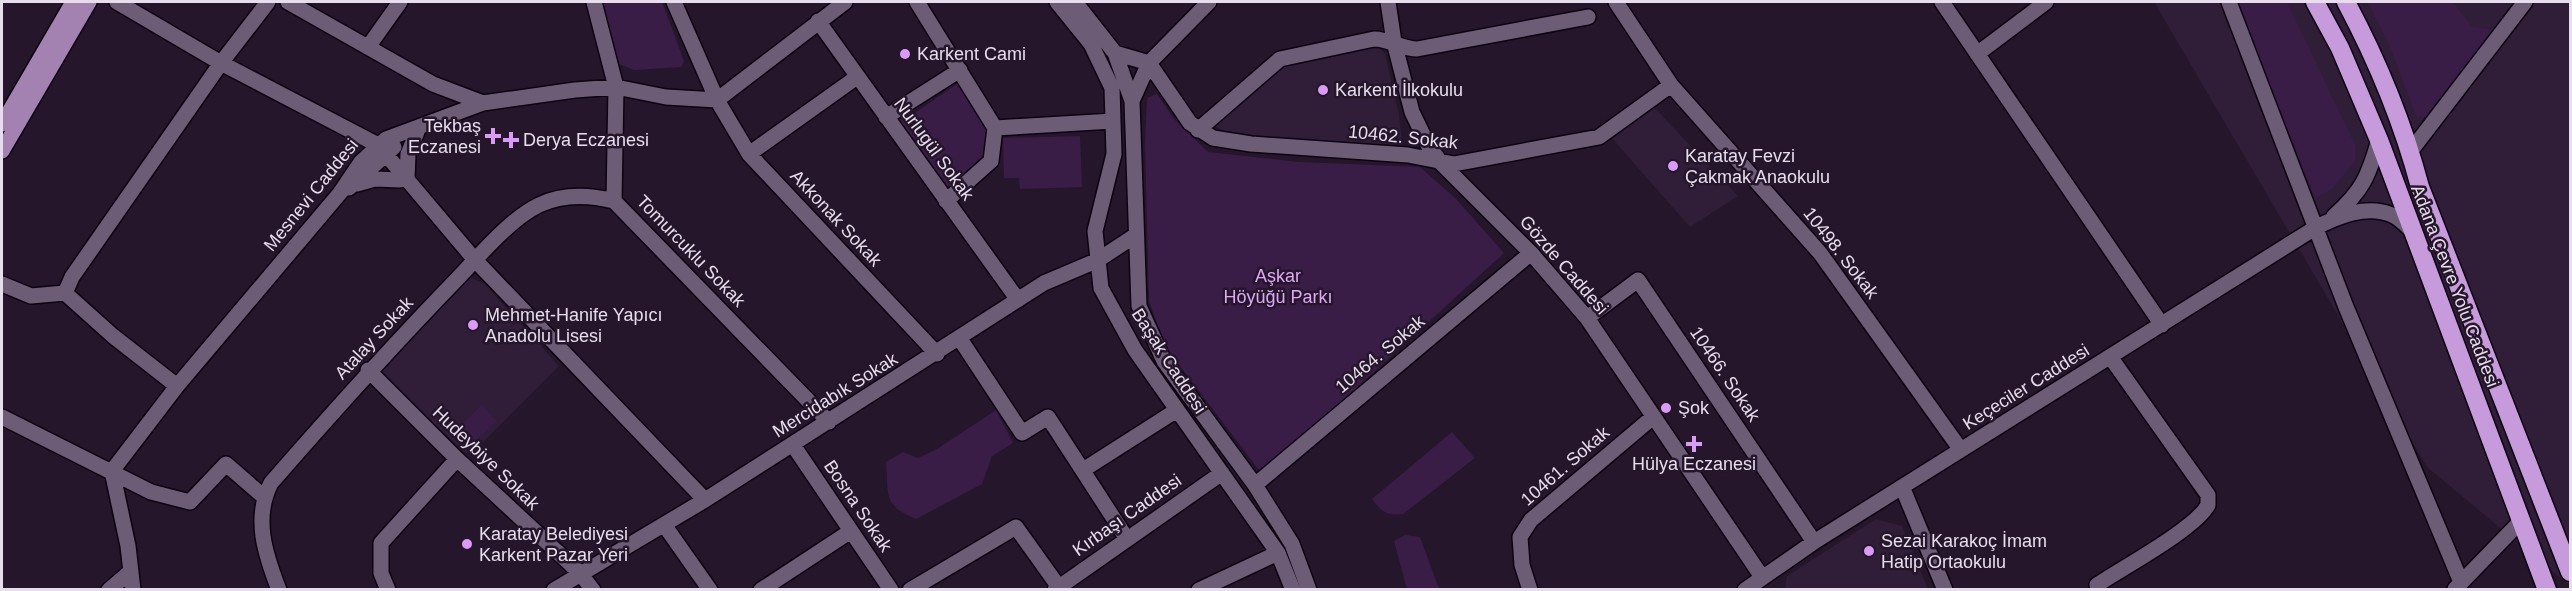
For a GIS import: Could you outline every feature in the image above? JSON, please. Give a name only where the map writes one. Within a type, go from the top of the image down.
[{"type":"highway","name":"Adana Çevre Yolu Caddesi","points":[[2315,2],[2340,48],[2379,140],[2547,590]]},
{"type":"highway","name":"Adana Çevre Yolu Caddesi","points":[[2346,2],[2388,93],[2410,152],[2420,187],[2571,572]]},
{"type":"main road","points":[[2,124],[73,2]]},
{"type":"main road","points":[[2,151],[88,2]]},
{"type":"street","points":[[117,2],[221,63],[338,125],[378,153],[476,260],[705,500]]},
{"type":"street","points":[[65,293],[72,277],[221,63],[268,2]]},
{"type":"street","points":[[288,2],[432,84],[483,103]]},
{"type":"street","points":[[368,47],[400,2]]},
{"type":"street","name":"Tomurcuklu Sokak","points":[[594,2],[616,87],[615,201],[829,422]]},
{"type":"street","name":"Akkonak Sokak","points":[[674,2],[717,100],[749,154],[936,354]]},
{"type":"street","points":[[717,100],[845,2]]},
{"type":"street","points":[[918,2],[995,128],[992,161],[946,201]]},
{"type":"street","name":"Başak Caddesi","points":[[1057,2],[1091,44],[1112,88],[1114,154],[1095,231],[1101,288],[1135,350],[1278,553],[1293,590]]},
{"type":"street","name":"Başak Caddesi","points":[[1075,2],[1115,53],[1132,101],[1139,306],[1164,361],[1255,485],[1292,544],[1310,590]]},
{"type":"street","points":[[1132,101],[1149,63],[1209,2]]},
{"type":"street","name":"Gözde Caddesi","points":[[1388,2],[1394,42],[1419,128],[1441,163],[1531,253],[1587,318],[1762,577]]},
{"type":"street","name":"10498. Sokak","points":[[1616,2],[1671,85],[1820,253],[1961,450]]},
{"type":"street","points":[[1942,2],[2162,325]]},
{"type":"street","points":[[1977,54],[2046,2]]},
{"type":"street","points":[[2229,2],[2315,228],[2457,586],[2520,522]]},
{"type":"street","points":[[2410,152],[2525,2]]},
{"type":"street","points":[[1198,130],[1280,59],[1374,39],[1394,42],[1408,49],[1417,49],[1588,17]]},
{"type":"street","name":"Nurlugül Sokak","points":[[818,21],[1018,300]]},
{"type":"street","points":[[1115,53],[1149,63]]},
{"type":"street","name":"10462. Sokak","points":[[1149,63],[1183,114],[1198,130],[1213,138],[1236,143],[1408,155],[1441,163],[1467,163],[1599,137],[1671,85]]},
{"type":"street","points":[[886,117],[960,70]]},
{"type":"street","points":[[749,154],[857,77]]},
{"type":"street","name":"Mesnevi Caddesi","points":[[112,471],[177,386],[396,134],[483,103],[575,90],[616,87],[666,97],[717,100]]},
{"type":"street","points":[[995,128],[1113,121]]},
{"type":"street","points":[[378,153],[435,122]]},
{"type":"street","points":[[406,182],[408,154],[417,132]]},
{"type":"street","points":[[2330,220],[2353,199],[2368,177],[2379,140]]},
{"type":"street","points":[[346,190],[375,179],[406,182]]},
{"type":"street","name":"Atalay Sokak","points":[[279,590],[263,539],[260,518],[264,497],[271,483],[368,370],[476,260],[516,222],[539,205],[582,196],[615,201]]},
{"type":"street","points":[[2330,220],[2355,212],[2374,212],[2393,216],[2411,230]]},
{"type":"street","name":"Keçeciler Caddesi","points":[[1747,589],[1814,542],[1903,489],[1961,450],[2330,220]]},
{"type":"street","name":"Mercidabık Sokak","points":[[554,590],[579,572],[665,526],[960,339],[1044,283],[1098,260],[1136,234]]},
{"type":"street","name":"10464. Sokak","points":[[1255,485],[1531,253]]},
{"type":"street","name":"10466. Sokak","points":[[1587,318],[1638,280],[1814,542]]},
{"type":"street","points":[[2,284],[31,296],[65,293],[112,336],[177,386]]},
{"type":"street","points":[[960,339],[1022,433],[1048,417],[1127,539]]},
{"type":"street","points":[[2097,588],[2199,516],[2208,505],[2208,495],[2111,358]]},
{"type":"street","name":"Hudeybiye Sokak","points":[[368,370],[457,459],[579,572],[592,590]]},
{"type":"street","points":[[1083,470],[1177,410]]},
{"type":"street","points":[[2,417],[151,492],[190,502],[226,464],[264,497]]},
{"type":"street","name":"10461. Sokak","points":[[1530,590],[1522,565],[1520,537],[1531,520],[1653,417]]},
{"type":"street","name":"Bosna Sokak","points":[[793,445],[891,590]]},
{"type":"street","points":[[388,590],[381,573],[381,543],[457,459]]},
{"type":"street","points":[[112,471],[125,528],[133,590]]},
{"type":"street","name":"Kırbaşı Caddesi","points":[[1059,589],[1222,473]]},
{"type":"street","points":[[1903,489],[1945,590]]},
{"type":"street","points":[[665,526],[710,590]]},
{"type":"street","points":[[910,590],[1016,527],[1059,589]]},
{"type":"street","points":[[761,590],[851,531]]},
{"type":"street","points":[[1199,590],[1218,586],[1278,553]]},
{"type":"street","points":[[109,590],[131,571]]},
{"type":"shaded area","points":[[2154,2],[2570,2],[2570,586],[2427,467]]},
{"type":"shaded area","name":"Karkent İlkokulu","points":[[1376,46],[1385,53],[1399,115],[1403,149],[1255,138],[1232,134],[1214,126],[1218,119],[1281,65]]},
{"type":"shaded area","name":"Karatay Fevzi Çakmak Anaokulu","points":[[1652,105],[1738,196],[1690,227],[1610,136]]},
{"type":"shaded area","name":"Mehmet-Hanife Yapıcı Anadolu Lisesi","points":[[471,278],[485,284],[559,366],[473,452],[464,452],[382,374],[384,366],[466,280]]},
{"type":"shaded area","name":"Sezai Karakoç İmam Hatip Ortaokulu","points":[[1876,519],[1902,526],[1928,589],[1785,589],[1787,576]]},
{"type":"green space","points":[[600,2],[662,2],[684,61],[681,67],[634,70],[619,64]]},
{"type":"green space","points":[[2237,2],[2287,2],[2355,145],[2355,161],[2332,189],[2315,198]]},
{"type":"green space","points":[[2368,2],[2453,2],[2472,27],[2496,30],[2427,116],[2417,118],[2391,49]]},
{"type":"green space","points":[[961,81],[990,127],[989,158],[947,194],[892,119],[899,112],[906,119]]},
{"type":"green space","name":"Aşkar Höyüğü Parkı","points":[[1157,94],[1174,119],[1208,152],[1299,162],[1420,167],[1456,199],[1504,253],[1262,474],[1164,345],[1149,301],[1145,144],[1147,98]]},
{"type":"green space","points":[[1080,136],[1082,187],[1020,189],[1019,178],[1004,178],[1003,138]]},
{"type":"green space","points":[[482,405],[497,421],[468,448],[453,432]]},
{"type":"green space","points":[[996,410],[1013,443],[992,456],[982,484],[916,519],[892,504],[888,491],[886,462],[903,452],[918,458],[937,449]]},
{"type":"green space","points":[[1452,432],[1475,458],[1403,514],[1389,514],[1379,507],[1372,499]]},
{"type":"green space","points":[[1405,535],[1420,537],[1439,589],[1407,589],[1394,541]]},
{"type":"place","name":"Karkent Cami","points":[[905,54]]},
{"type":"place","name":"Karkent İlkokulu","points":[[1323,90]]},
{"type":"place","name":"Tekbaş Eczanesi","points":[[493,136]]},
{"type":"place","name":"Derya Eczanesi","points":[[511,140]]},
{"type":"place","name":"Karatay Fevzi Çakmak Anaokulu","points":[[1673,166]]},
{"type":"place","name":"Mehmet-Hanife Yapıcı Anadolu Lisesi","points":[[473,325]]},
{"type":"place","name":"Şok","points":[[1666,408]]},
{"type":"place","name":"Hülya Eczanesi","points":[[1694,444]]},
{"type":"place","name":"Karatay Belediyesi Karkent Pazar Yeri","points":[[467,544]]},
{"type":"place","name":"Sezai Karakoç İmam Hatip Ortaokulu","points":[[1869,551]]}]
